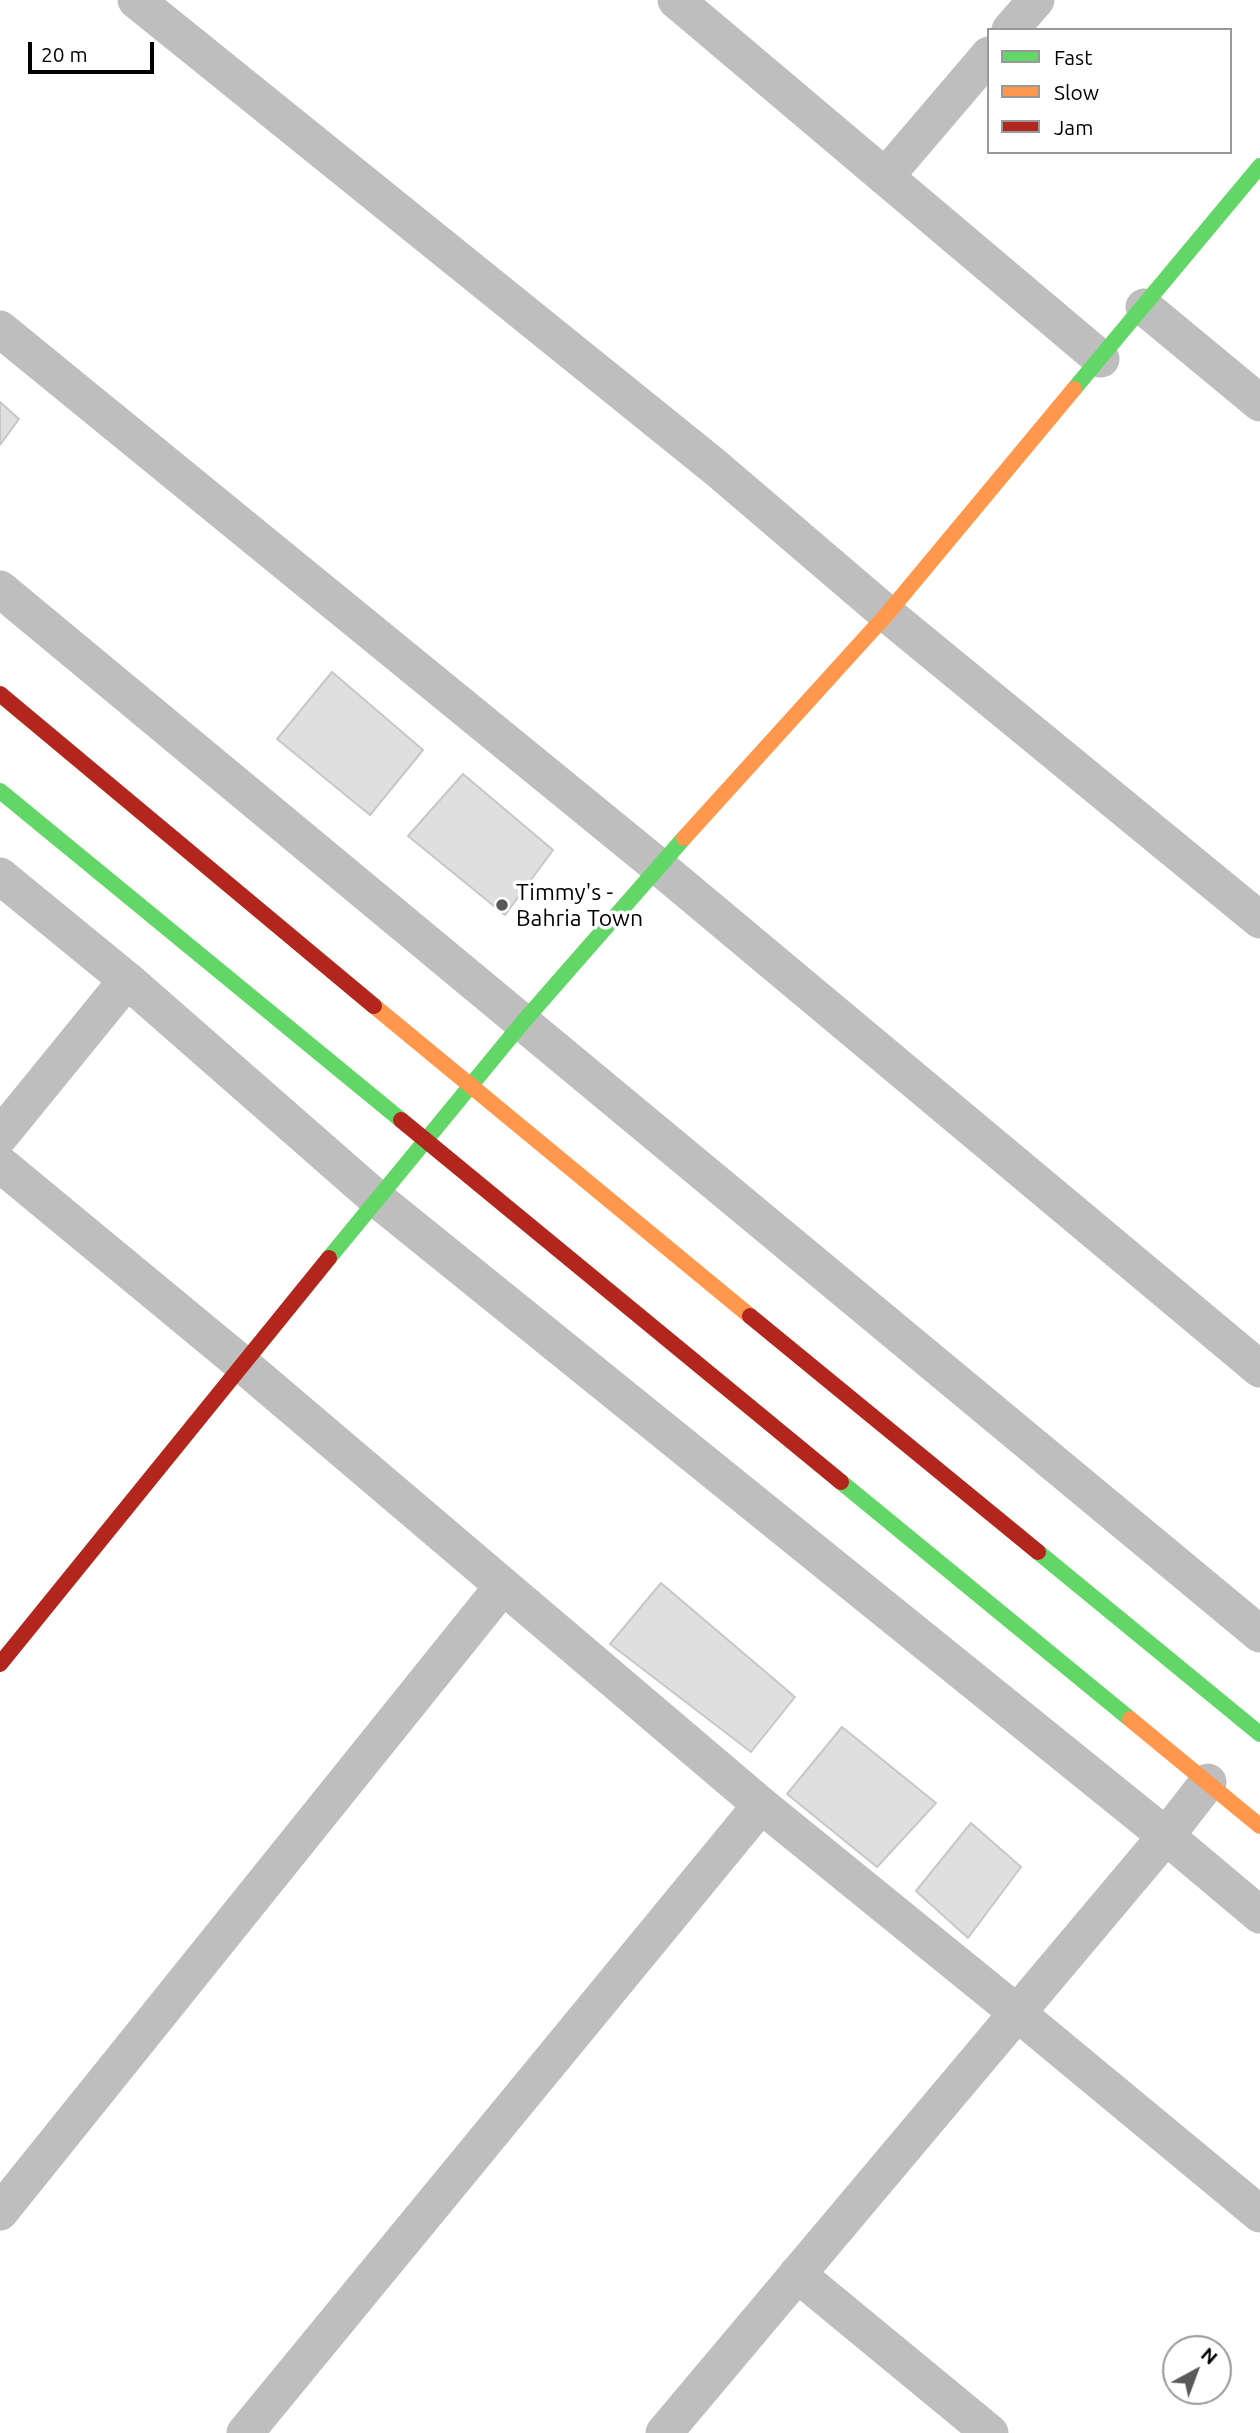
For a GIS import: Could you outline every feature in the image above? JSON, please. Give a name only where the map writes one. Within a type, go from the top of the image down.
[{"type":"street","points":[[136,0],[704,458],[887,614],[1260,920]]},
{"type":"street","points":[[1012,28],[1036,0]]},
{"type":"street","points":[[691,4],[885,177],[1101,359]]},
{"type":"street","points":[[885,177],[987,57]]},
{"type":"street","points":[[0,1664],[523,1022],[658,866],[887,614],[1260,166]]},
{"type":"street","points":[[1144,307],[1260,403]]},
{"type":"street","points":[[0,329],[658,866],[1260,1369]]},
{"type":"street","points":[[0,589],[1260,1634]]},
{"type":"street","points":[[0,694],[470,1086],[1260,1734]]},
{"type":"street","points":[[0,792],[1260,1826]]},
{"type":"street","points":[[0,876],[127,981],[377,1199],[1166,1836],[1260,1916]]},
{"type":"street","points":[[0,1136],[127,981]]},
{"type":"street","points":[[0,1164],[242,1364],[761,1805],[1260,2214]]},
{"type":"street","points":[[0,2212],[503,1586]]},
{"type":"street","points":[[664,2433],[1166,1836],[1208,1782]]},
{"type":"street","points":[[245,2433],[761,1805]]},
{"type":"street","points":[[797,2274],[990,2433]]},
{"type":"building","points":[[0,402],[19,419],[0,445]]},
{"type":"building","points":[[332,672],[423,750],[370,815],[277,739]]},
{"type":"building","points":[[463,774],[553,850],[505,915],[408,836]]},
{"type":"building","points":[[661,1583],[795,1697],[751,1752],[610,1644]]},
{"type":"building","points":[[842,1727],[936,1803],[877,1867],[787,1794]]},
{"type":"building","points":[[971,1823],[1021,1867],[968,1938],[916,1891]]},
{"type":"traffic: fast","points":[[1074,389],[1260,166]]},
{"type":"traffic: fast","points":[[0,791],[401,1120]]},
{"type":"traffic: fast","points":[[329,1258],[523,1022],[684,838]]},
{"type":"traffic: fast","points":[[841,1482],[1130,1719]]},
{"type":"traffic: fast","points":[[1038,1552],[1260,1734]]},
{"type":"traffic: slow","points":[[684,838],[887,614],[1074,389]]},
{"type":"traffic: slow","points":[[374,1006],[750,1316]]},
{"type":"traffic: slow","points":[[1130,1719],[1260,1826]]},
{"type":"traffic: jam","points":[[0,694],[374,1006]]},
{"type":"traffic: jam","points":[[401,1120],[841,1482]]},
{"type":"traffic: jam","points":[[0,1664],[329,1258]]},
{"type":"traffic: jam","points":[[750,1316],[1038,1552]]},
{"type":"place","name":"Timmy's - Bahria Town","points":[[502,905]]}]
